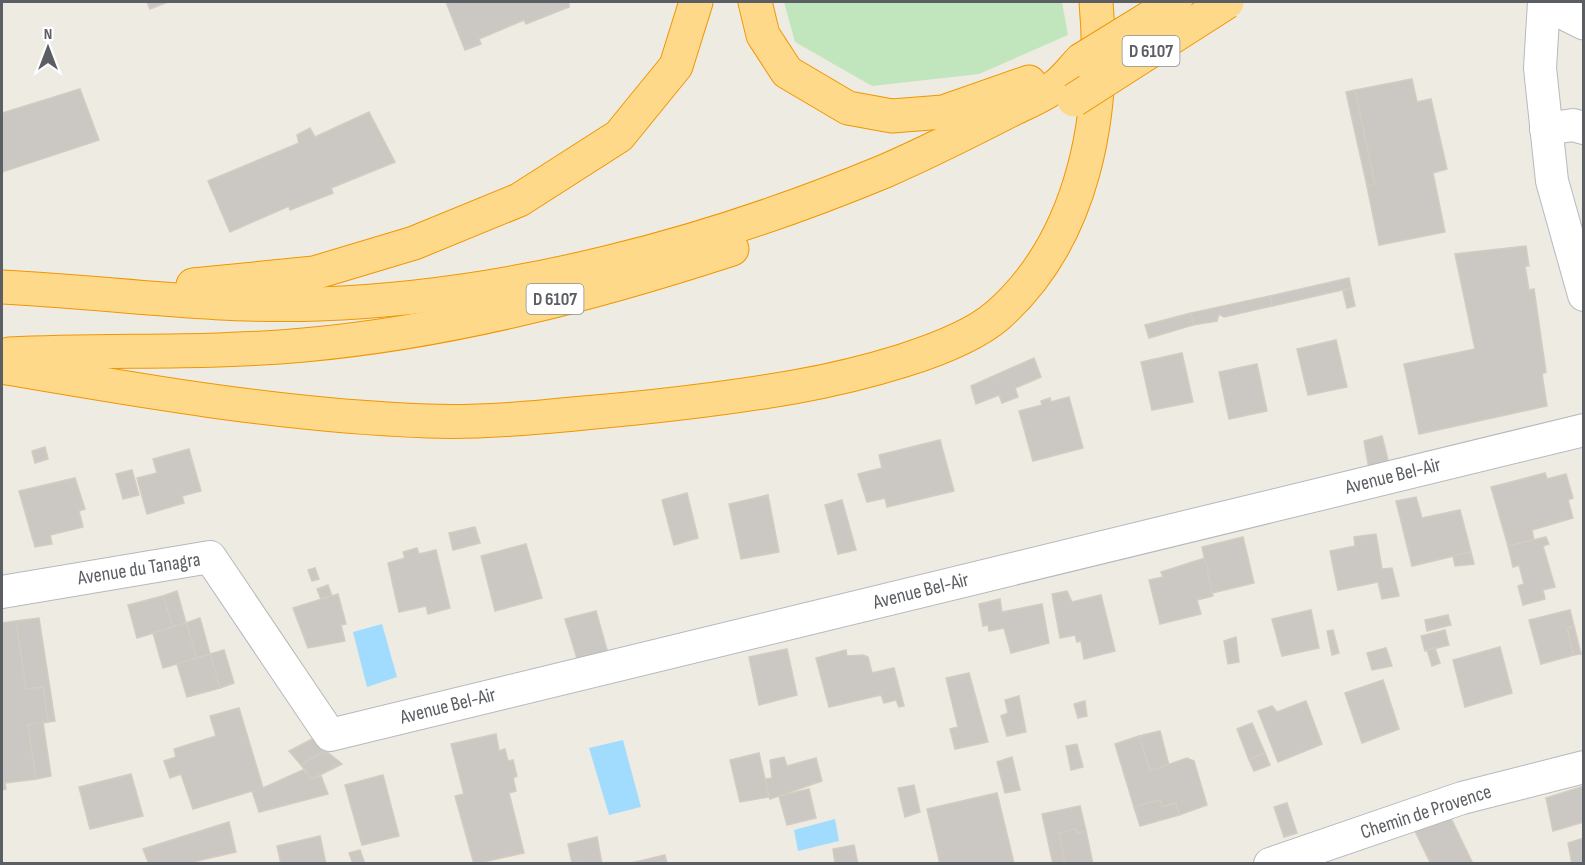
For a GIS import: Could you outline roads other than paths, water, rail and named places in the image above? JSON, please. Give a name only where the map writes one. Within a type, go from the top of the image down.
[{"type":"highway","points":[[84,291],[212,284],[314,273],[414,243],[519,200],[619,136],[676,66],[696,2]]},
{"type":"highway","points":[[755,2],[763,35],[787,72],[848,108],[892,116],[943,112],[1023,84],[1081,60]]},
{"type":"highway","points":[[2,367],[261,407],[429,421],[541,417],[746,396],[844,378],[944,346],[996,317],[1036,275],[1066,225],[1085,168],[1096,106],[1096,2]]},
{"type":"highway","name":"D 6107","points":[[2,287],[84,291],[208,304],[319,304],[399,298],[513,282],[642,253],[804,204],[940,147],[1056,86],[1081,60],[1175,2]]},
{"type":"highway","name":"D 6107","points":[[2,355],[196,352],[304,345],[387,335],[516,309],[650,276],[815,222],[954,163],[1074,100],[1227,2]]},
{"type":"street","points":[[1544,2],[1540,69],[1552,181],[1584,295]]},
{"type":"street","points":[[1552,2],[1560,11],[1584,23]]},
{"type":"street","points":[[1546,129],[1573,125],[1584,128]]},
{"type":"street","name":"Avenue Bel-Air","points":[[288,674],[330,735],[1584,430]]},
{"type":"street","name":"Avenue du Tanagra","points":[[2,592],[210,557],[288,674]]},
{"type":"street","name":"Chemin de Provence","points":[[1270,864],[1462,798],[1584,767]]},
{"type":"water","points":[[382,624],[397,677],[367,687],[353,632]]},
{"type":"water","points":[[623,740],[641,807],[609,815],[589,748]]},
{"type":"water","points":[[835,819],[839,841],[798,851],[794,830]]}]
